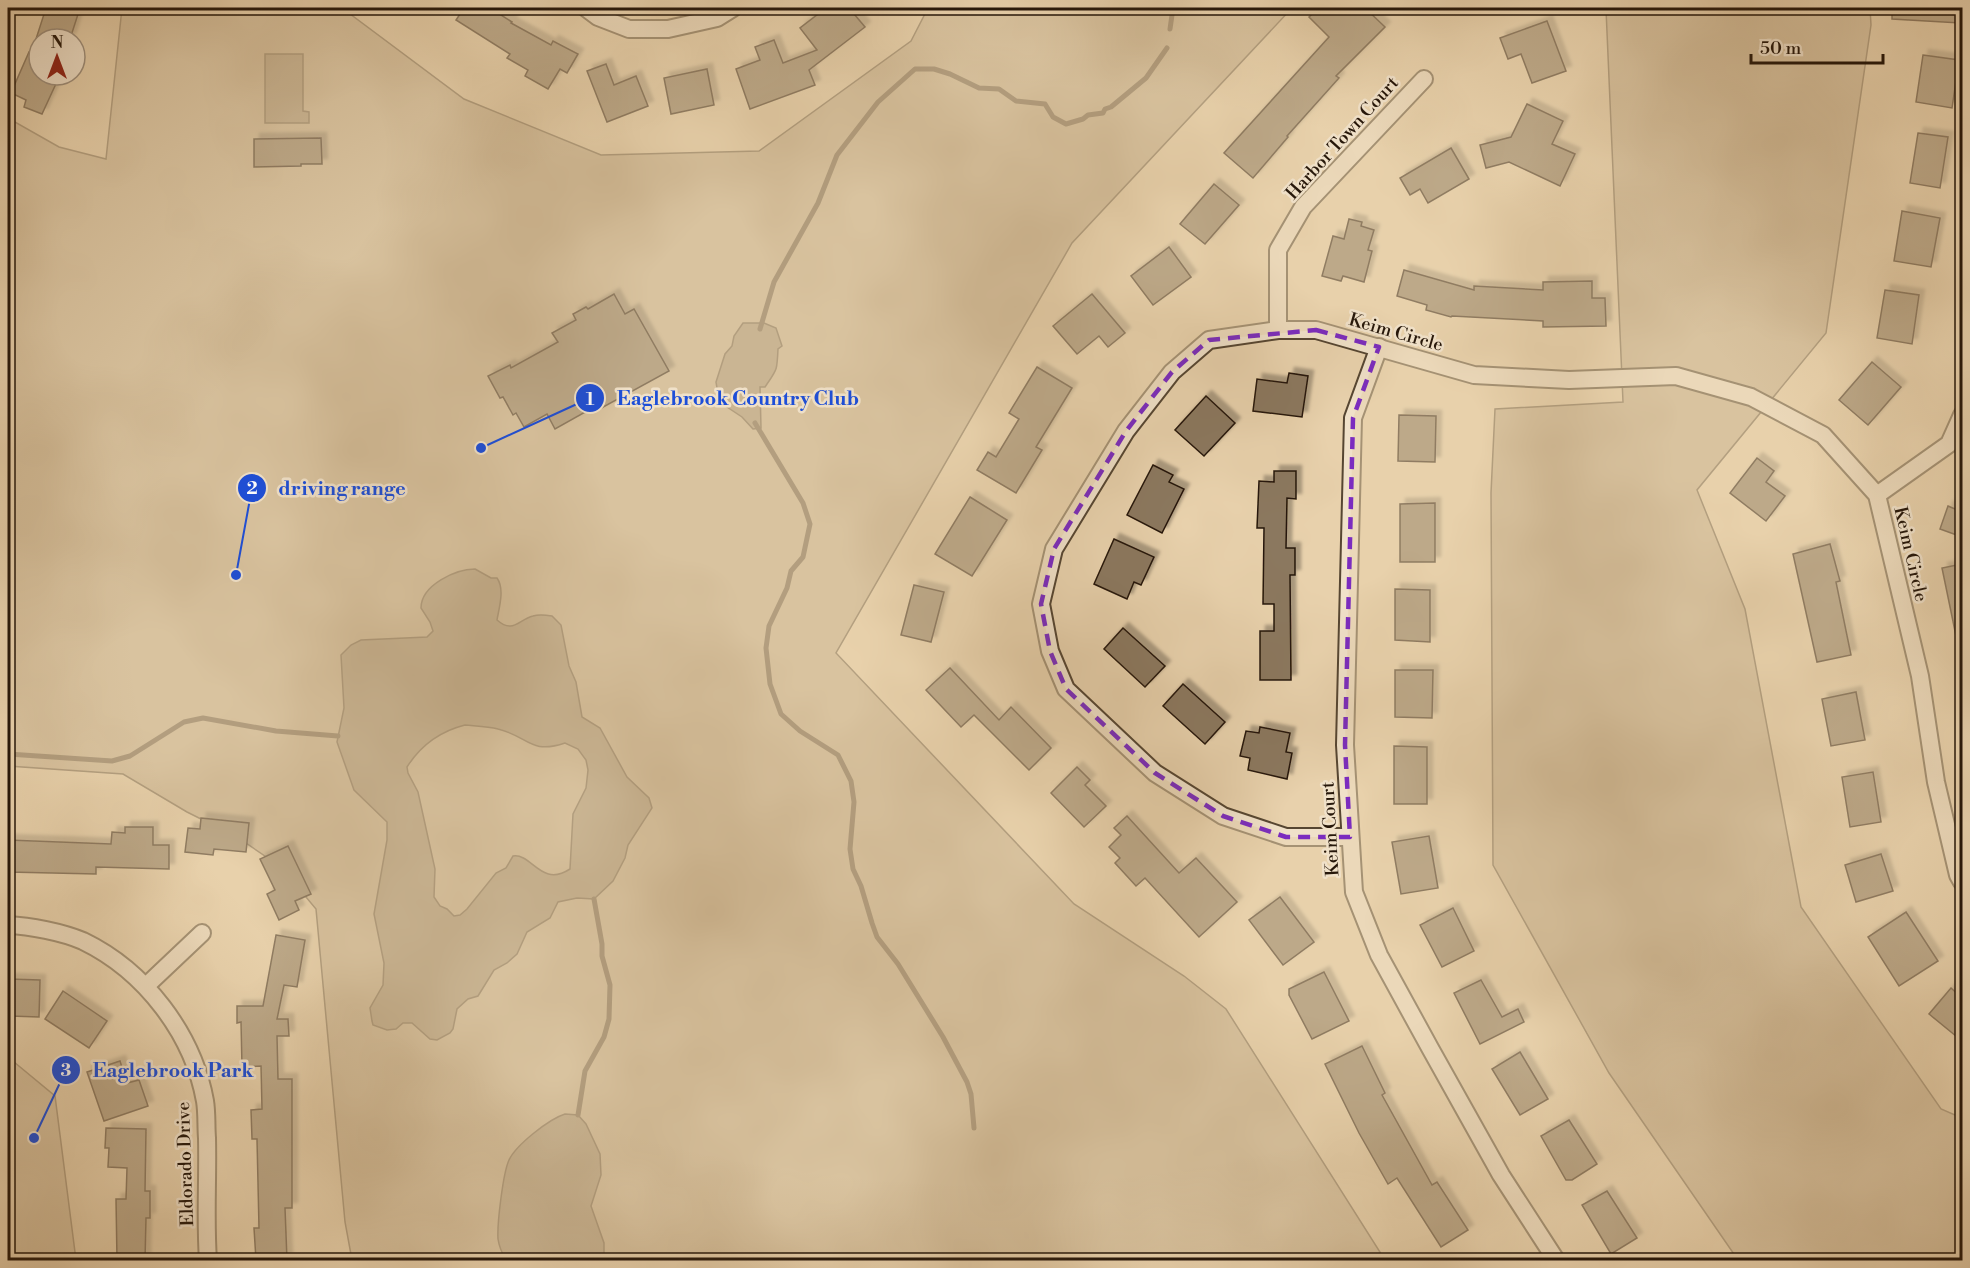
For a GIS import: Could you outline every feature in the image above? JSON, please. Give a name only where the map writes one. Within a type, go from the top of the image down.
[{"type":"street","points":[[586,8],[598,17],[629,28],[668,28],[717,18],[733,8]]},
{"type":"street","name":"Harbor Town Court","points":[[1278,330],[1278,250],[1303,207],[1424,79]]},
{"type":"street","name":"Keim Circle","points":[[1350,837],[1286,837],[1223,816],[1155,773],[1066,689],[1050,651],[1041,604],[1054,549],[1126,431],[1172,372],[1209,340],[1278,330],[1316,330],[1474,375],[1569,380],[1676,375],[1751,397],[1822,435],[1877,495],[1920,676],[1936,782],[1958,875],[1962,882]]},
{"type":"street","name":"Keim Court","points":[[1379,347],[1353,418],[1345,745],[1354,892],[1379,955],[1502,1174],[1556,1260]]},
{"type":"street","points":[[1877,495],[1949,444],[1962,415]]},
{"type":"street","name":"Eldorado Drive","points":[[8,925],[26,926],[80,940],[105,953],[146,986],[171,1019],[193,1056],[205,1102],[208,1260]]},
{"type":"street","points":[[146,986],[202,933]]},
{"type":"highlighted area","points":[[1316,330],[1379,347],[1353,418],[1345,745],[1350,837],[1286,837],[1223,816],[1155,773],[1066,689],[1050,651],[1041,604],[1054,549],[1126,431],[1172,372],[1209,340]]},
{"type":"shaded area","points":[[122,8],[342,8],[464,99],[601,155],[759,151],[911,41],[928,8],[1292,8],[1072,243],[836,653],[1074,904],[1184,976],[1226,1009],[1385,1260],[352,1260],[345,1222],[316,909],[281,867],[237,837],[187,812],[123,774],[8,766],[8,118],[59,147],[106,159]]},
{"type":"shaded area","points":[[1605,8],[1870,8],[1871,25],[1826,333],[1697,490],[1745,609],[1801,907],[1941,1109],[1962,1118],[1962,1260],[1738,1260],[1609,1073],[1493,865],[1491,493],[1495,409],[1623,402]]},
{"type":"shaded area","points":[[265,54],[303,54],[303,111],[309,112],[309,123],[265,123]]},
{"type":"shaded area","points":[[743,323],[764,323],[776,328],[782,346],[778,349],[777,366],[774,373],[765,387],[760,387],[761,428],[753,429],[742,417],[724,405],[718,394],[716,382],[725,354],[732,346],[734,336]]},
{"type":"shaded area","points":[[475,569],[491,578],[497,578],[501,593],[497,620],[503,624],[511,626],[533,616],[542,615],[552,616],[561,625],[569,666],[576,682],[582,717],[600,728],[627,777],[649,798],[652,808],[628,845],[625,858],[613,881],[594,899],[577,898],[558,902],[550,918],[527,932],[517,954],[494,970],[478,996],[468,999],[457,1009],[453,1029],[437,1040],[430,1039],[412,1023],[403,1023],[396,1029],[387,1030],[373,1025],[372,1021],[370,1008],[383,985],[384,963],[374,914],[387,840],[387,822],[354,790],[337,742],[344,708],[341,655],[351,645],[361,640],[427,637],[433,631],[421,608],[427,592],[450,575]],"holes":[[[465,725],[498,729],[536,746],[544,747],[565,743],[578,749],[586,760],[588,770],[586,788],[573,814],[570,869],[552,875],[520,856],[513,856],[506,868],[496,873],[467,909],[460,915],[454,916],[440,906],[434,897],[435,869],[418,792],[407,767],[432,740]]]},
{"type":"shaded area","points":[[8,1057],[55,1096],[76,1260],[8,1260]]},
{"type":"shaded area","points":[[565,1114],[578,1115],[586,1124],[600,1154],[601,1175],[591,1206],[604,1243],[604,1260],[506,1260],[499,1245],[498,1232],[499,1211],[509,1160],[518,1147],[534,1133],[550,1121]]},
{"type":"building","points":[[46,8],[80,8],[74,27],[40,27]]},
{"type":"building","points":[[464,8],[490,8],[511,23],[551,45],[553,41],[578,54],[567,73],[560,69],[548,89],[525,76],[528,70],[507,58],[510,54],[456,20]]},
{"type":"building","points":[[826,8],[849,8],[865,27],[809,70],[815,85],[750,109],[736,69],[760,60],[755,47],[774,40],[783,63],[817,50],[800,28]]},
{"type":"building","points":[[1319,8],[1365,8],[1385,27],[1336,76],[1339,78],[1253,178],[1224,153],[1329,37],[1309,17]]},
{"type":"building","points":[[1892,8],[1961,8],[1960,23],[1892,19]]},
{"type":"building","points":[[1547,21],[1566,71],[1532,83],[1521,54],[1508,59],[1500,38]]},
{"type":"building","points":[[1923,55],[1959,60],[1952,108],[1916,102]]},
{"type":"building","points":[[27,57],[27,87],[54,87],[42,114],[24,107],[26,100],[11,93]]},
{"type":"building","points":[[606,64],[614,85],[636,76],[648,106],[607,122],[587,71]]},
{"type":"building","points":[[707,69],[714,105],[671,114],[664,78]]},
{"type":"building","points":[[1527,104],[1563,121],[1552,144],[1575,154],[1560,186],[1509,162],[1486,168],[1480,145],[1511,137]]},
{"type":"building","points":[[1918,133],[1948,137],[1940,188],[1910,183]]},
{"type":"building","points":[[321,138],[322,164],[254,167],[254,139]]},
{"type":"building","points":[[1451,148],[1469,179],[1428,203],[1420,189],[1410,195],[1400,178]]},
{"type":"building","points":[[1214,184],[1239,205],[1205,244],[1180,224]]},
{"type":"building","points":[[1902,211],[1940,218],[1931,267],[1894,261]]},
{"type":"building","points":[[1349,219],[1362,222],[1361,226],[1374,230],[1368,250],[1372,251],[1364,282],[1343,276],[1341,281],[1322,276],[1333,236],[1344,239]]},
{"type":"building","points":[[1169,247],[1191,277],[1153,305],[1131,276]]},
{"type":"building","points":[[1404,270],[1474,290],[1474,286],[1543,290],[1543,282],[1592,281],[1592,298],[1605,298],[1606,326],[1543,327],[1543,321],[1451,317],[1426,310],[1427,305],[1397,296]]},
{"type":"building","points":[[1885,290],[1919,295],[1912,344],[1877,338]]},
{"type":"building","points":[[614,294],[625,314],[634,309],[669,371],[596,411],[594,407],[555,429],[547,414],[524,427],[516,413],[513,415],[503,397],[500,398],[488,376],[510,365],[511,368],[558,342],[552,333],[576,320],[573,314],[586,307],[588,309]]},
{"type":"building","points":[[1092,294],[1125,333],[1108,347],[1099,336],[1077,354],[1053,326]]},
{"type":"building","points":[[1872,362],[1901,387],[1868,425],[1839,400]]},
{"type":"building","points":[[1037,367],[1072,388],[1036,447],[1042,450],[1016,493],[977,470],[988,452],[996,457],[1019,419],[1009,413]]},
{"type":"building","points":[[1289,373],[1308,376],[1302,417],[1253,411],[1257,379],[1287,383]]},
{"type":"building","points":[[1206,396],[1235,423],[1204,456],[1175,430]]},
{"type":"building","points":[[1399,415],[1436,416],[1435,462],[1398,461]]},
{"type":"building","points":[[1757,458],[1774,471],[1766,482],[1785,496],[1766,521],[1730,493]]},
{"type":"building","points":[[1153,465],[1173,475],[1169,482],[1184,489],[1162,533],[1127,515]]},
{"type":"building","points":[[1274,471],[1296,471],[1296,499],[1287,498],[1286,548],[1295,548],[1295,575],[1290,575],[1291,680],[1260,680],[1260,631],[1274,631],[1274,604],[1263,604],[1264,528],[1257,528],[1259,481],[1274,482]]},
{"type":"building","points":[[970,497],[1007,520],[972,576],[935,554]]},
{"type":"building","points":[[1435,503],[1435,562],[1400,562],[1400,504]]},
{"type":"building","points":[[1948,506],[1962,512],[1962,537],[1940,529]]},
{"type":"building","points":[[1114,539],[1154,557],[1141,585],[1134,582],[1127,599],[1094,584]]},
{"type":"building","points":[[1830,544],[1840,581],[1836,582],[1851,655],[1817,662],[1793,554]]},
{"type":"building","points":[[1962,564],[1962,636],[1956,636],[1942,568]]},
{"type":"building","points":[[914,585],[944,592],[931,642],[901,635]]},
{"type":"building","points":[[1395,589],[1430,590],[1430,642],[1395,640]]},
{"type":"building","points":[[1123,628],[1165,666],[1145,687],[1104,649]]},
{"type":"building","points":[[950,668],[999,720],[1011,707],[1051,748],[1029,770],[974,715],[961,727],[926,690]]},
{"type":"building","points":[[1395,670],[1433,670],[1432,718],[1395,717]]},
{"type":"building","points":[[1183,684],[1225,722],[1205,744],[1163,706]]},
{"type":"building","points":[[1856,692],[1865,740],[1831,746],[1822,699]]},
{"type":"building","points":[[1260,727],[1290,733],[1286,752],[1292,753],[1287,779],[1248,770],[1250,758],[1240,756],[1246,731],[1259,733]]},
{"type":"building","points":[[1394,746],[1427,747],[1427,804],[1394,804]]},
{"type":"building","points":[[1077,767],[1090,780],[1085,785],[1106,806],[1084,827],[1051,793]]},
{"type":"building","points":[[1873,772],[1881,822],[1850,827],[1842,777]]},
{"type":"building","points":[[1127,816],[1179,873],[1196,858],[1237,902],[1199,937],[1145,878],[1136,886],[1115,863],[1120,858],[1109,847],[1121,835],[1114,828]]},
{"type":"building","points":[[201,818],[249,823],[246,852],[214,849],[213,855],[185,852],[188,828],[200,829]]},
{"type":"building","points":[[125,827],[153,827],[153,845],[169,845],[169,869],[96,867],[96,874],[8,872],[8,840],[111,844],[112,832],[125,833]]},
{"type":"building","points":[[1429,836],[1438,888],[1401,894],[1392,842]]},
{"type":"building","points":[[288,846],[311,894],[295,901],[299,910],[279,920],[267,894],[275,890],[260,859]]},
{"type":"building","points":[[1881,854],[1893,891],[1856,902],[1845,865]]},
{"type":"building","points":[[1280,897],[1314,942],[1283,965],[1249,920]]},
{"type":"building","points":[[1453,908],[1474,951],[1442,967],[1420,925]]},
{"type":"building","points":[[1906,912],[1938,961],[1899,986],[1868,937]]},
{"type":"building","points":[[276,935],[305,940],[297,987],[284,985],[277,1019],[288,1019],[289,1036],[277,1036],[278,1079],[292,1079],[292,1208],[285,1208],[287,1260],[256,1260],[254,1228],[259,1228],[257,1139],[252,1139],[251,1110],[262,1109],[261,1066],[242,1067],[241,1022],[237,1023],[237,1006],[263,1006]]},
{"type":"building","points":[[1324,972],[1349,1021],[1312,1039],[1289,995],[1289,989]]},
{"type":"building","points":[[8,979],[40,980],[39,1017],[10,1016]]},
{"type":"building","points":[[1481,980],[1502,1017],[1518,1009],[1524,1022],[1480,1044],[1454,993]]},
{"type":"building","points":[[1951,988],[1962,998],[1962,1041],[1929,1014]]},
{"type":"building","points":[[63,991],[107,1021],[89,1048],[45,1019]]},
{"type":"building","points":[[1362,1046],[1385,1093],[1382,1095],[1432,1185],[1437,1182],[1468,1230],[1441,1247],[1397,1178],[1388,1184],[1359,1133],[1325,1064]]},
{"type":"building","points":[[1520,1052],[1548,1099],[1520,1115],[1492,1069]]},
{"type":"building","points":[[120,1061],[127,1083],[139,1080],[148,1106],[104,1121],[87,1072]]},
{"type":"building","points":[[1569,1120],[1597,1164],[1572,1180],[1566,1180],[1541,1136]]},
{"type":"building","points":[[106,1128],[146,1129],[145,1191],[150,1191],[150,1218],[146,1218],[145,1260],[117,1260],[116,1199],[126,1199],[127,1168],[108,1167],[109,1148],[105,1148]]},
{"type":"building","points":[[1607,1191],[1637,1238],[1611,1254],[1582,1205]]},
{"type":"waterway","points":[[1170,29],[1173,8]]},
{"type":"waterway","points":[[760,329],[774,282],[818,203],[837,155],[878,102],[915,69],[934,69],[979,88],[999,89],[1016,101],[1045,104],[1053,117],[1066,124],[1083,119],[1088,115],[1103,113],[1105,109],[1111,107],[1146,78],[1167,48]]},
{"type":"waterway","points":[[755,423],[803,503],[810,524],[803,557],[791,571],[787,588],[769,626],[766,648],[770,684],[781,714],[800,731],[838,755],[851,781],[854,802],[850,849],[853,869],[861,886],[872,923],[877,937],[898,964],[943,1037],[967,1082],[971,1094],[974,1128]]},
{"type":"waterway","points":[[8,754],[112,761],[130,756],[184,722],[203,718],[276,731],[338,736]]},
{"type":"waterway","points":[[578,1115],[585,1071],[604,1037],[609,1019],[610,985],[602,956],[594,899]]},
{"type":"place","name":"Eaglebrook Country Club","points":[[481,448]]},
{"type":"place","name":"driving range","points":[[236,575]]},
{"type":"place","name":"Eaglebrook Park","points":[[34,1138]]}]
